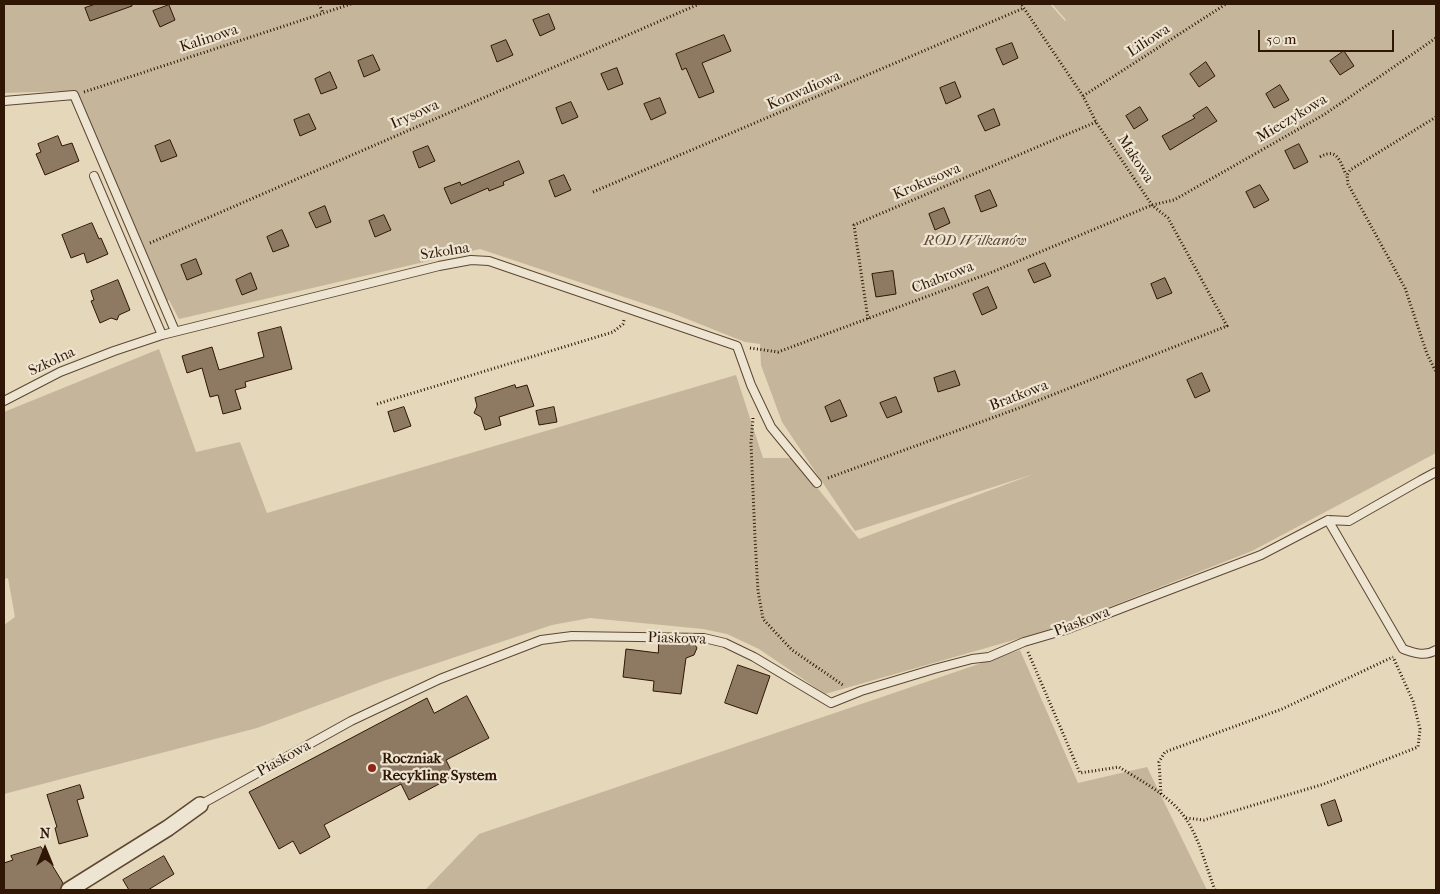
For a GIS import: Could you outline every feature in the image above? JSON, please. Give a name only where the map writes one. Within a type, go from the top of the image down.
[{"type":"street","name":"Piaskowa","points":[[69,890],[200,806]]},
{"type":"lane","points":[[4,101],[74,95],[175,331]]},
{"type":"lane","points":[[94,176],[162,335]]},
{"type":"lane","name":"Szkolna","points":[[4,402],[60,372],[114,351],[175,331],[389,277],[471,260],[489,261],[737,346]]},
{"type":"lane","points":[[737,346],[754,392],[771,427],[817,483]]},
{"type":"lane","name":"Piaskowa","points":[[200,806],[351,722],[440,679],[541,640],[572,636],[704,638],[725,643],[754,657],[831,703],[854,693],[934,669],[989,657],[1024,642],[1065,630],[1261,555],[1328,520],[1349,521],[1436,472]]},
{"type":"lane","points":[[1328,520],[1403,649],[1415,653],[1429,654],[1436,650]]},
{"type":"path","points":[[319,4],[323,13]]},
{"type":"path","name":"Kalinowa","points":[[74,95],[351,4]]},
{"type":"path","name":"Irysowa","points":[[141,248],[699,4]]},
{"type":"path","name":"Makowa","points":[[1021,4],[1083,96],[1096,122],[1152,205],[1168,218],[1227,326]]},
{"type":"path","name":"Liliowa","points":[[1083,96],[1226,4]]},
{"type":"path","name":"Konwaliowa","points":[[593,192],[1024,8]]},
{"type":"path","name":"Mieczykowa","points":[[1152,205],[1174,200],[1284,139],[1325,114],[1436,38]]},
{"type":"path","points":[[1347,175],[1350,170],[1436,116]]},
{"type":"path","name":"Krokusowa","points":[[868,319],[854,225],[1096,122]]},
{"type":"path","points":[[1320,157],[1329,153],[1334,154],[1340,160],[1347,175],[1348,184],[1405,288],[1427,354],[1436,372]]},
{"type":"path","name":"Chabrowa","points":[[737,346],[778,352],[990,273],[1152,205]]},
{"type":"path","points":[[377,404],[613,332],[623,324],[626,307]]},
{"type":"path","name":"Bratkowa","points":[[817,483],[1028,404],[1227,326]]},
{"type":"path","points":[[754,392],[751,443],[758,591],[763,619],[792,650],[854,693]]},
{"type":"path","points":[[1024,642],[1080,773],[1119,767],[1161,794],[1186,818],[1195,836],[1215,890]]},
{"type":"path","points":[[1161,794],[1159,762],[1165,752],[1282,709],[1393,658],[1403,649]]},
{"type":"path","points":[[1186,818],[1204,820],[1324,784],[1418,747],[1420,729],[1413,701],[1393,658]]},
{"type":"green space","name":"ROD Wilkanów","points":[[4,4],[1050,4],[1065,21],[1052,4],[1436,4],[1436,453],[1252,551],[1056,628],[825,694],[759,649],[727,634],[703,629],[590,618],[552,625],[386,680],[257,728],[4,794],[4,625],[15,617],[8,578],[4,579],[4,412],[159,349],[196,452],[240,442],[267,513],[736,375],[763,458],[793,458],[859,539],[1034,474],[855,531],[782,422],[761,365],[760,344],[745,342],[672,313],[480,249],[179,319],[169,300],[158,305],[111,188],[67,91],[4,93]]},
{"type":"green space","points":[[1020,650],[1078,783],[1147,767],[1207,890],[425,890],[479,834]]},
{"type":"building","points":[[96,4],[132,4],[132,6],[90,21],[85,8]]},
{"type":"building","points":[[169,5],[175,20],[160,27],[153,11]]},
{"type":"building","points":[[549,14],[555,29],[540,36],[533,20]]},
{"type":"building","points":[[724,35],[731,51],[702,63],[714,92],[699,98],[686,68],[682,70],[676,54]]},
{"type":"building","points":[[506,40],[513,55],[497,62],[491,46]]},
{"type":"building","points":[[1012,43],[1018,58],[1003,65],[996,49]]},
{"type":"building","points":[[1344,51],[1354,66],[1340,75],[1330,61]]},
{"type":"building","points":[[373,55],[380,70],[364,77],[358,61]]},
{"type":"building","points":[[1206,62],[1215,76],[1199,87],[1190,74]]},
{"type":"building","points":[[617,68],[623,84],[608,90],[601,74]]},
{"type":"building","points":[[330,72],[337,88],[321,94],[315,79]]},
{"type":"building","points":[[955,82],[961,97],[946,104],[940,88]]},
{"type":"building","points":[[1280,85],[1289,100],[1274,108],[1266,94]]},
{"type":"building","points":[[660,98],[666,113],[651,120],[644,104]]},
{"type":"building","points":[[571,102],[578,117],[562,124],[556,108]]},
{"type":"building","points":[[1140,107],[1148,120],[1134,129],[1126,116]]},
{"type":"building","points":[[1207,107],[1217,121],[1170,150],[1162,136],[1195,118],[1193,116]]},
{"type":"building","points":[[994,109],[1000,125],[985,131],[978,116]]},
{"type":"building","points":[[309,114],[316,129],[300,136],[294,120]]},
{"type":"building","points":[[58,136],[62,146],[72,143],[79,161],[45,175],[36,154],[41,152],[38,144]]},
{"type":"building","points":[[170,140],[177,156],[161,162],[155,146]]},
{"type":"building","points":[[1299,144],[1308,162],[1294,169],[1285,151]]},
{"type":"building","points":[[428,146],[435,161],[419,168],[413,152]]},
{"type":"building","points":[[519,161],[524,173],[503,182],[504,185],[489,191],[488,188],[451,204],[444,188],[460,182],[461,185]]},
{"type":"building","points":[[564,175],[571,190],[555,197],[549,181]]},
{"type":"building","points":[[1260,185],[1269,200],[1254,208],[1246,192]]},
{"type":"building","points":[[990,190],[997,206],[981,212],[975,196]]},
{"type":"building","points":[[325,206],[331,222],[316,228],[309,213]]},
{"type":"building","points":[[944,208],[950,223],[935,230],[929,214]]},
{"type":"building","points":[[384,215],[391,230],[375,237],[369,221]]},
{"type":"building","points":[[92,223],[108,254],[87,263],[84,253],[71,258],[62,235]]},
{"type":"building","points":[[282,230],[289,246],[273,252],[267,237]]},
{"type":"building","points":[[196,259],[202,274],[187,280],[181,265]]},
{"type":"building","points":[[1045,263],[1051,276],[1034,283],[1028,270]]},
{"type":"building","points":[[893,271],[896,294],[876,297],[872,274]]},
{"type":"building","points":[[251,273],[257,289],[242,295],[236,280]]},
{"type":"building","points":[[1165,278],[1172,293],[1157,299],[1151,284]]},
{"type":"building","points":[[118,280],[130,310],[119,315],[117,320],[111,318],[100,323],[91,301],[94,300],[91,291]]},
{"type":"building","points":[[988,287],[997,308],[982,315],[973,294]]},
{"type":"building","points":[[281,327],[292,369],[245,382],[246,387],[235,390],[241,409],[223,414],[218,395],[210,397],[202,368],[187,373],[182,356],[212,347],[219,370],[264,357],[258,333]]},
{"type":"building","points":[[955,371],[960,385],[938,392],[934,378]]},
{"type":"building","points":[[1202,373],[1210,391],[1195,398],[1187,380]]},
{"type":"building","points":[[515,385],[516,388],[527,385],[534,406],[499,417],[501,425],[485,430],[481,417],[474,413],[477,406],[475,398]]},
{"type":"building","points":[[896,397],[902,412],[887,418],[880,403]]},
{"type":"building","points":[[840,400],[847,416],[831,422],[825,407]]},
{"type":"building","points":[[404,407],[411,426],[394,432],[388,412]]},
{"type":"building","points":[[554,407],[557,422],[539,425],[536,411]]},
{"type":"building","points":[[659,643],[694,643],[697,648],[694,655],[686,658],[681,694],[653,691],[654,681],[623,677],[626,649],[658,653]]},
{"type":"building","points":[[738,665],[770,676],[757,714],[725,703]]},
{"type":"building","name":"Roczniak Recykling System","points":[[467,696],[489,738],[446,760],[454,776],[409,800],[401,784],[324,825],[330,837],[300,854],[293,841],[279,849],[249,792],[427,698],[434,713]]},
{"type":"building","points":[[80,785],[84,798],[77,800],[88,836],[59,844],[55,828],[57,827],[47,795]]},
{"type":"building","points":[[1335,800],[1342,821],[1328,826],[1321,805]]},
{"type":"building","points":[[41,847],[63,883],[60,890],[4,890],[4,863],[13,860],[11,856]]},
{"type":"building","points":[[164,856],[174,874],[148,890],[129,890],[123,880]]},
{"type":"place","name":"Roczniak Recykling System","points":[[372,768]]}]
